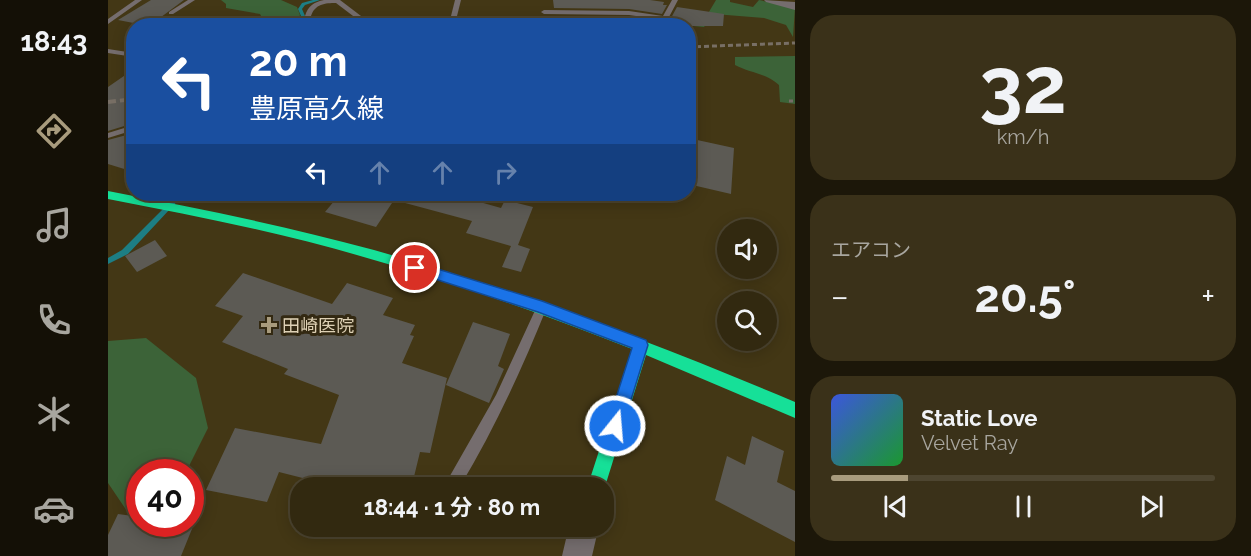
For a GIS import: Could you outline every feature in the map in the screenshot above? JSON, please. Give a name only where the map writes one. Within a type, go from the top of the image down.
[{"type":"main road","points":[[108,195],[126,198]]},
{"type":"main road","points":[[142,201],[177,207],[359,251],[542,307],[715,374],[795,410]]},
{"type":"main road","points":[[599,477],[641,345]]},
{"type":"street","points":[[770,0],[795,6]]},
{"type":"street","points":[[577,556],[581,537]]},
{"type":"lane","points":[[108,22],[139,0]]},
{"type":"lane","points":[[171,14],[192,0]]},
{"type":"lane","points":[[454,18],[459,0]]},
{"type":"lane","points":[[544,12],[629,13],[664,18],[675,0]]},
{"type":"lane","points":[[310,18],[309,9],[323,2],[339,1],[359,18]]},
{"type":"lane","points":[[108,51],[126,54]]},
{"type":"lane","points":[[108,136],[126,130]]},
{"type":"lane","points":[[458,477],[498,408],[542,307]]},
{"type":"path","points":[[789,101],[795,101]]},
{"type":"green space","points":[[221,0],[281,0],[297,7],[300,15],[298,18],[262,18],[260,14],[226,8],[226,4]]},
{"type":"green space","points":[[716,0],[730,0],[730,2],[753,7],[759,0],[795,8],[793,37],[786,25],[764,18],[714,14],[704,27],[696,26],[696,21],[703,22]]},
{"type":"green space","points":[[795,56],[795,104],[780,102],[779,85],[774,81],[735,65],[735,57]]},
{"type":"green space","points":[[146,338],[196,378],[208,428],[192,459],[126,459],[126,510],[108,483],[108,341]]},
{"type":"building","points":[[151,0],[184,0],[160,18],[126,18],[126,22],[118,20]]},
{"type":"building","points":[[553,0],[650,0],[664,2],[663,5],[667,5],[662,14],[629,9],[554,8]]},
{"type":"building","points":[[677,7],[724,14],[723,26],[696,26],[696,18],[671,18]]},
{"type":"building","points":[[556,16],[636,18],[556,18]]},
{"type":"building","points":[[126,75],[126,125],[108,131],[108,87]]},
{"type":"building","points":[[126,135],[126,170],[108,164],[108,140]]},
{"type":"building","points":[[696,140],[734,148],[731,194],[696,186]]},
{"type":"building","points":[[334,201],[393,201],[376,227],[325,212]]},
{"type":"building","points":[[398,201],[476,201],[501,208],[504,201],[509,201],[533,207],[518,245],[530,249],[521,272],[502,267],[511,246],[466,233],[472,221]]},
{"type":"building","points":[[155,240],[167,256],[137,272],[125,256]]},
{"type":"building","points":[[243,273],[332,304],[347,283],[393,298],[383,315],[415,325],[410,335],[414,336],[402,363],[447,378],[430,453],[420,452],[414,477],[299,477],[279,472],[267,502],[206,490],[235,428],[321,444],[339,395],[284,374],[288,369],[222,342],[243,316],[215,306]]},
{"type":"building","points":[[473,322],[510,334],[498,366],[504,369],[489,403],[446,385]]},
{"type":"building","points":[[752,436],[784,451],[777,482],[795,491],[795,542],[715,500],[727,456],[745,465]]},
{"type":"building","points":[[118,514],[126,515],[126,537],[189,537],[181,556],[108,556],[108,535]]},
{"type":"waterway","points":[[302,18],[300,9],[303,4],[318,0]]},
{"type":"waterway","points":[[108,261],[125,252],[174,201]]},
{"type":"railway","points":[[696,47],[795,43]]},
{"type":"railway","points":[[108,102],[126,100]]},
{"type":"traffic: fast","points":[[108,195],[126,199]]},
{"type":"traffic: fast","points":[[138,201],[275,230],[428,271],[587,325],[795,410]]},
{"type":"traffic: fast","points":[[599,477],[641,345]]},
{"type":"place","name":"田崎医院","points":[[269,325]]},
{"type":"route","points":[[415,268],[542,307],[641,345],[615,426]]}]
